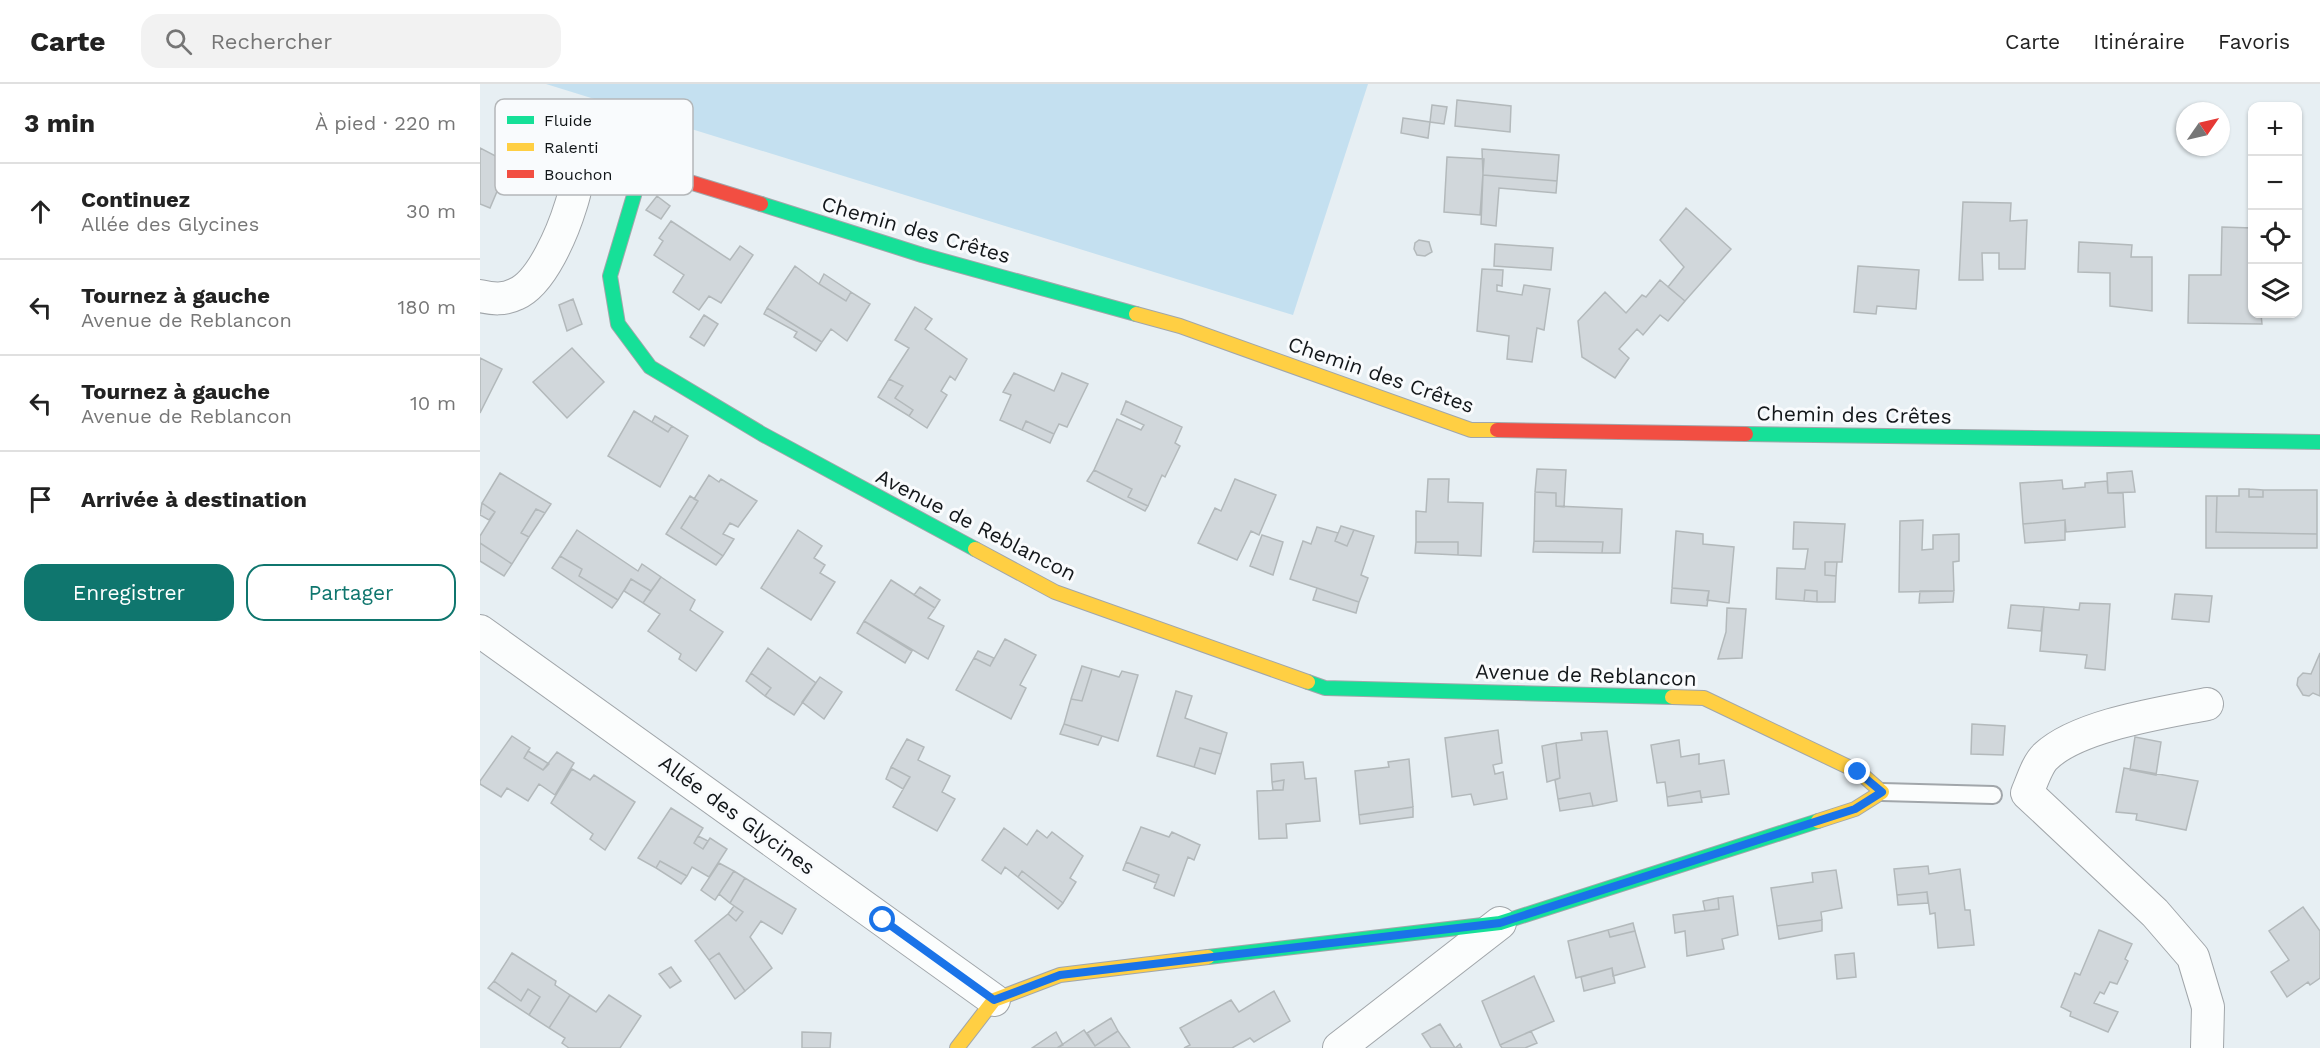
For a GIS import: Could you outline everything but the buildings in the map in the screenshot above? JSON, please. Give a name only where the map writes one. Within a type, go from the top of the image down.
[{"type":"street","name":"Chemin des Crêtes","points":[[693,183],[922,255],[1180,326],[1471,430],[2320,442]]},
{"type":"street","points":[[480,296],[497,300],[517,294],[536,276],[548,258],[572,204],[573,195]]},
{"type":"street","name":"Avenue de Reblancon","points":[[634,195],[610,276],[618,324],[650,367],[762,434],[1055,592],[1325,688],[1704,698],[1858,772],[1882,792]]},
{"type":"street","name":"Allée des Glycines","points":[[480,631],[994,1000]]},
{"type":"street","points":[[2206,704],[2125,721],[2066,741],[2044,758],[2027,793],[2155,913],[2193,957],[2208,1007],[2207,1048]]},
{"type":"street","points":[[957,1048],[994,1000],[1060,975],[1500,923],[1855,809],[1882,792]]},
{"type":"street","points":[[1339,1048],[1500,923]]},
{"type":"lane","points":[[1882,792],[1993,795]]},
{"type":"shaded area","points":[[546,84],[1368,84],[1293,315],[693,129],[693,99],[595,99]]},
{"type":"traffic: fast","points":[[634,195],[610,276],[618,324],[650,367],[762,434],[975,549]]},
{"type":"traffic: fast","points":[[761,204],[922,255],[1136,314]]},
{"type":"traffic: fast","points":[[1746,434],[2320,442]]},
{"type":"traffic: fast","points":[[1308,682],[1325,688],[1672,697]]},
{"type":"traffic: fast","points":[[1208,957],[1500,923],[1818,821]]},
{"type":"traffic: slow","points":[[1136,314],[1180,326],[1471,430],[1497,430]]},
{"type":"traffic: slow","points":[[975,549],[1055,592],[1308,682]]},
{"type":"traffic: slow","points":[[1672,697],[1704,698],[1859,772],[1882,792],[1855,809],[1818,821]]},
{"type":"traffic: slow","points":[[957,1048],[994,1000],[1060,975],[1208,957]]},
{"type":"traffic: jam","points":[[693,183],[761,204]]},
{"type":"traffic: jam","points":[[1497,430],[1746,434]]},
{"type":"route","points":[[883,920],[994,1000],[1060,975],[1500,923],[1855,809],[1882,792],[1858,772]]}]
